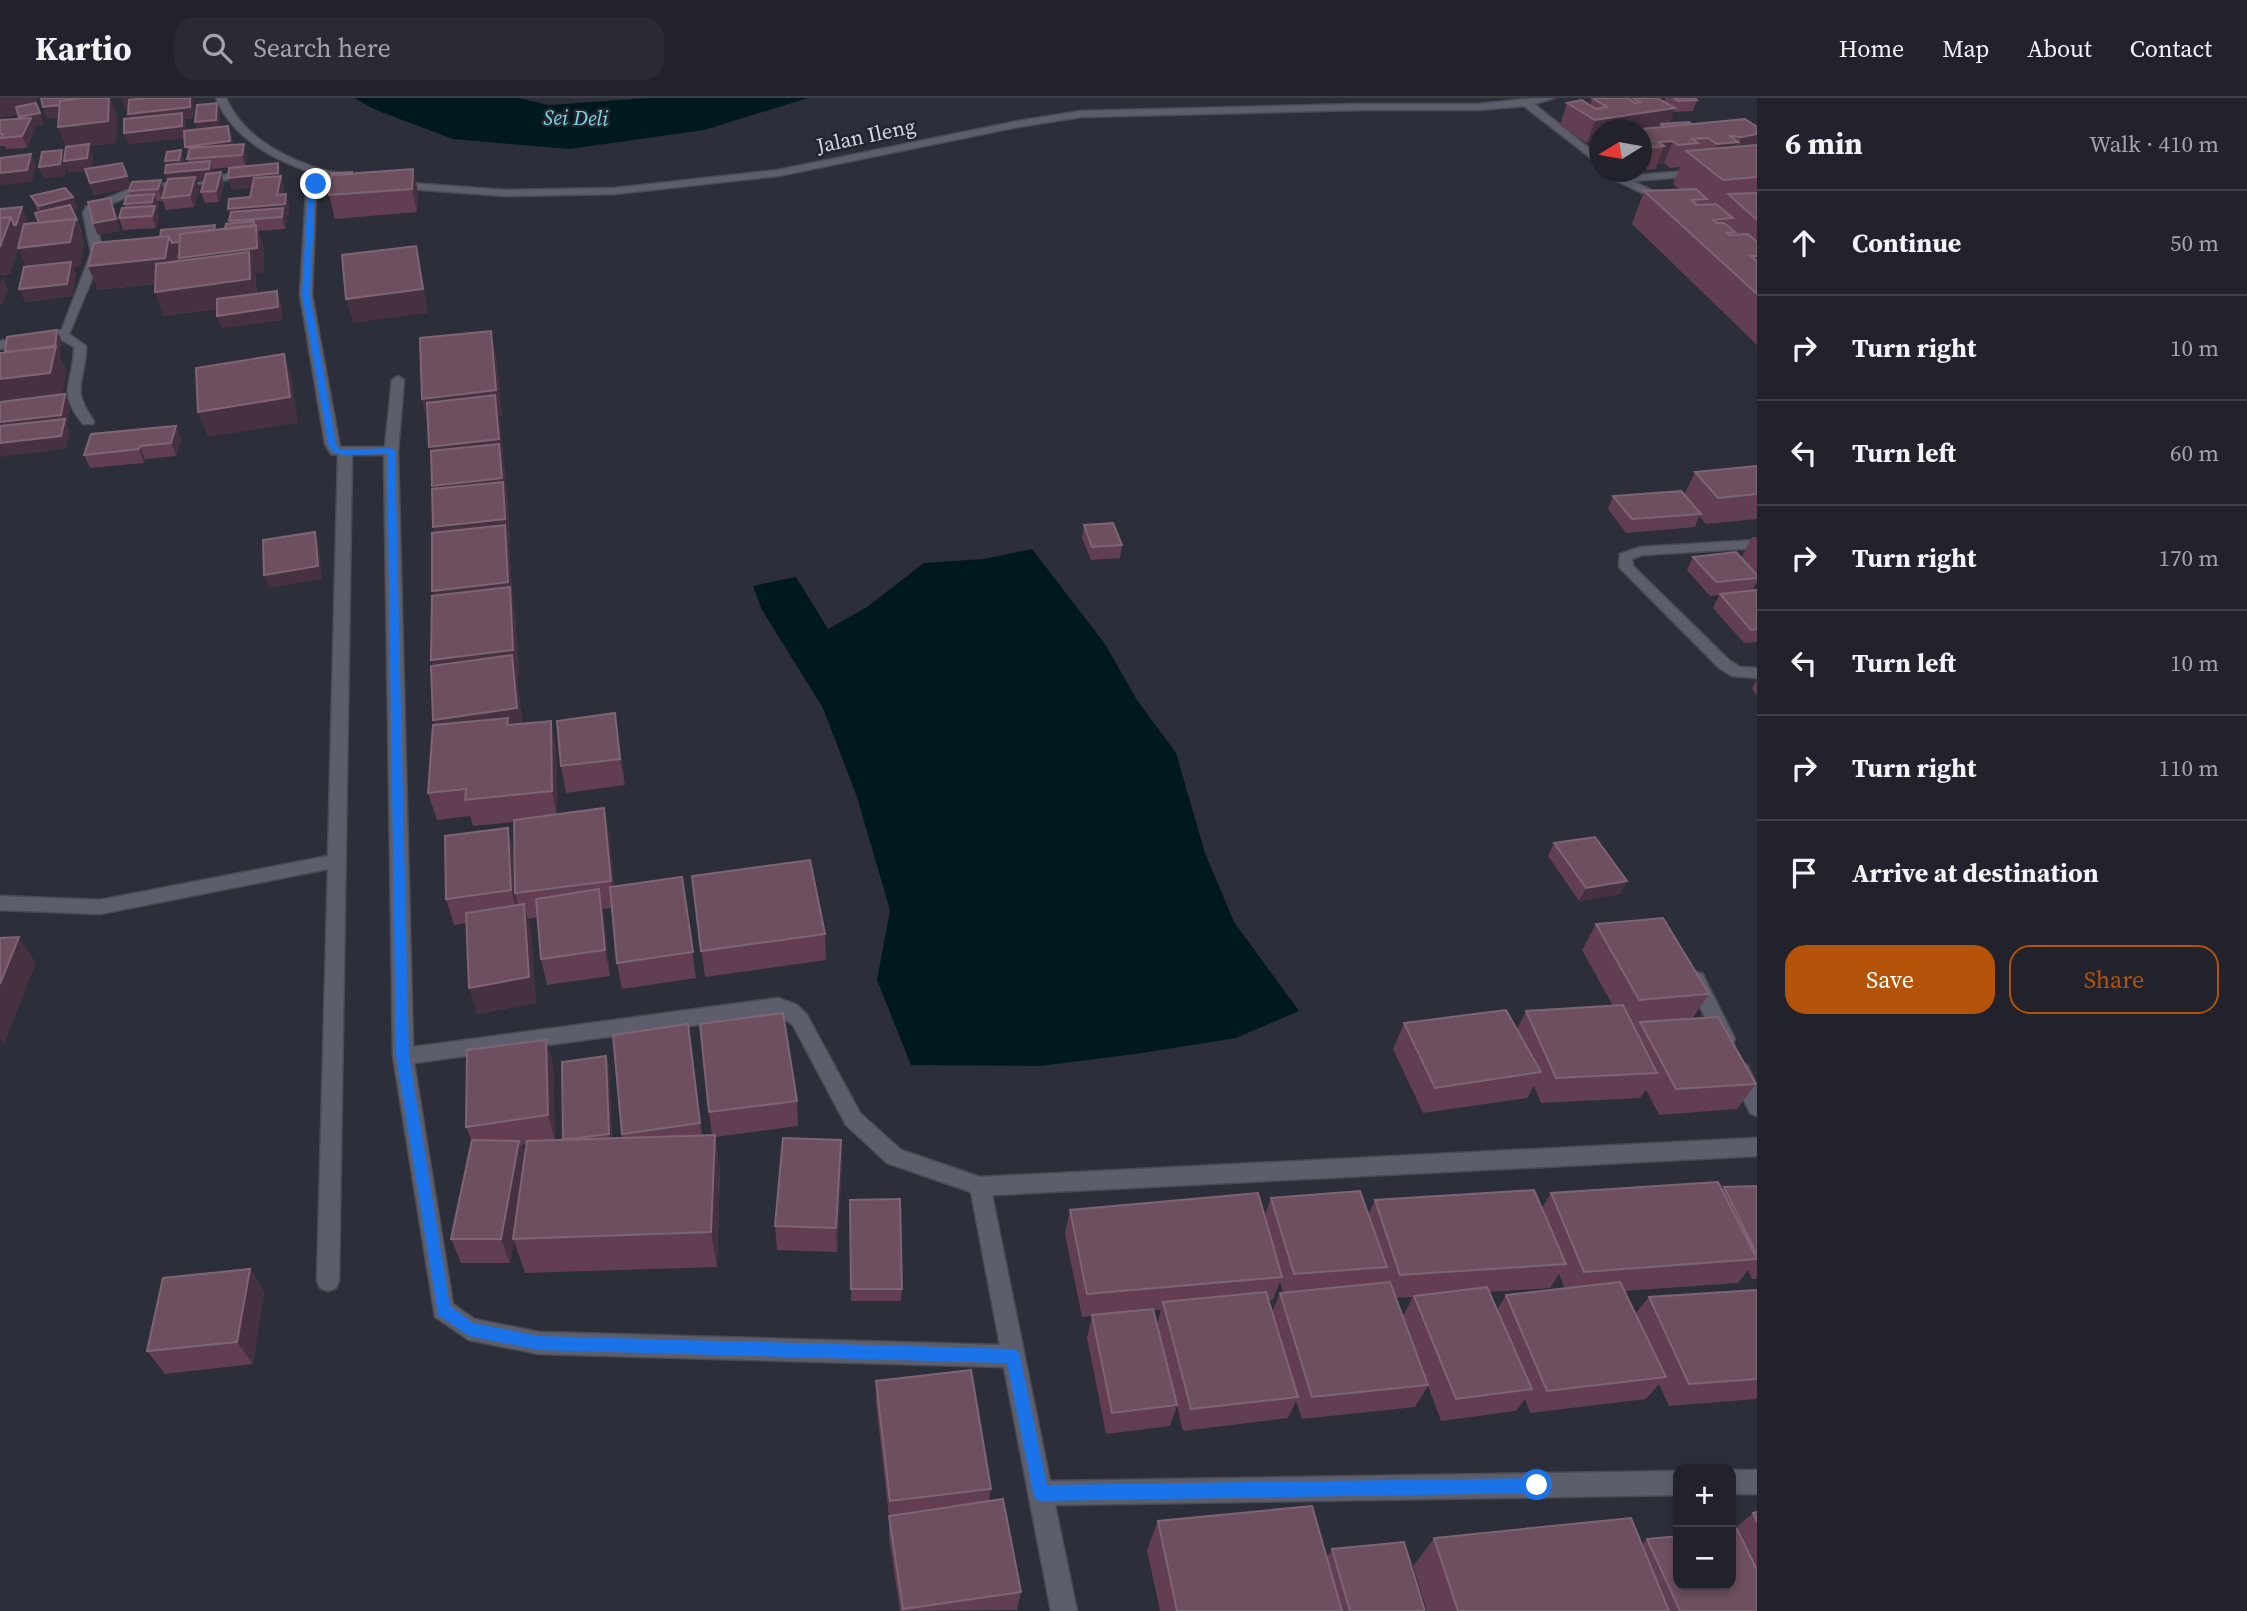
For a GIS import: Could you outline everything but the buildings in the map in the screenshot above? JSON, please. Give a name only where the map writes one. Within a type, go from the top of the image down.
[{"type":"street","points":[[221,98],[224,112],[251,138],[299,166],[334,178],[371,182]]},
{"type":"street","name":"Jalan Ileng","points":[[384,183],[524,193],[603,193],[714,184],[833,163],[1009,124],[1081,114],[1360,107],[1456,108],[1527,103],[1549,98]]},
{"type":"street","points":[[1527,103],[1589,153]]},
{"type":"street","points":[[0,345],[62,335],[66,331],[97,253],[88,213],[90,209],[132,191],[213,182],[299,166]]},
{"type":"street","points":[[1652,174],[1716,172]]},
{"type":"street","points":[[334,178],[316,184],[311,192],[306,295],[332,444],[335,450],[345,453],[391,451]]},
{"type":"street","points":[[1630,182],[1672,204]]},
{"type":"street","points":[[62,335],[80,346],[81,357],[72,391],[73,402],[88,421]]},
{"type":"street","points":[[398,380],[391,451],[403,1056],[443,1310],[469,1329],[539,1343],[1013,1356]]},
{"type":"street","points":[[328,1281],[345,453]]},
{"type":"street","points":[[1757,544],[1640,551],[1625,557],[1626,567],[1724,664],[1737,672],[1757,673]]},
{"type":"street","points":[[0,903],[100,907],[336,862]]},
{"type":"street","points":[[1695,976],[1757,1107]]},
{"type":"street","points":[[403,1056],[778,1006],[790,1010],[800,1020],[853,1118],[894,1157],[980,1186],[1757,1147]]},
{"type":"street","points":[[980,1186],[1065,1611]]},
{"type":"street","points":[[1736,1482],[1757,1482]]},
{"type":"street","points":[[1041,1493],[1673,1483]]},
{"type":"water","name":"Sei Deli","points":[[354,98],[518,98],[549,105],[649,98],[808,98],[704,130],[569,149],[453,139],[376,110]]},
{"type":"water","points":[[1032,549],[1105,644],[1137,700],[1176,753],[1205,853],[1234,922],[1299,1011],[1236,1038],[1135,1054],[1040,1066],[911,1065],[877,980],[890,910],[857,797],[823,708],[762,610],[753,586],[796,577],[828,629],[867,607],[924,563],[984,559]]},
{"type":"route","points":[[316,184],[311,192],[306,295],[332,444],[335,450],[345,453],[391,451],[403,1056],[443,1310],[469,1329],[539,1343],[1013,1356],[1041,1493],[1537,1485]]}]
